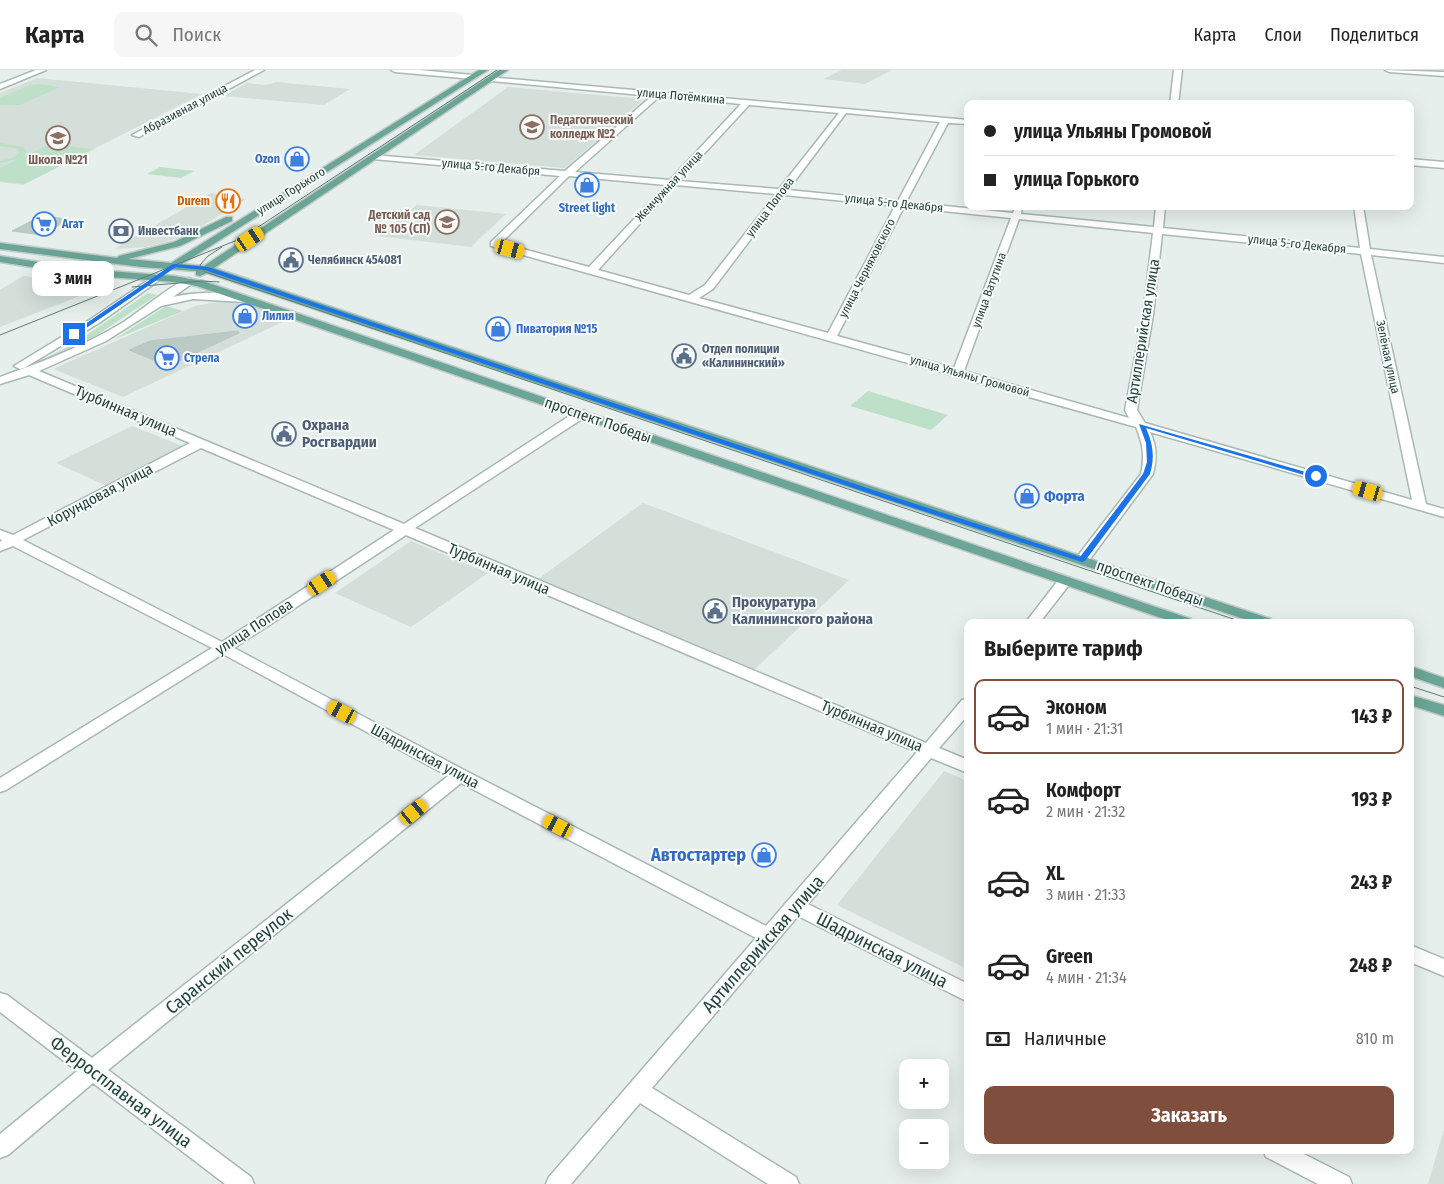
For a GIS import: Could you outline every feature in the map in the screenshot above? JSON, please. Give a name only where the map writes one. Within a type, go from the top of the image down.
[{"type":"main road","name":"улица Горького","points":[[157,277],[194,251],[484,70]]},
{"type":"main road","name":"улица Горького","points":[[189,281],[504,70]]},
{"type":"main road","name":"улица Потёмкина","points":[[473,77],[491,78]]},
{"type":"main road","points":[[396,126],[416,128]]},
{"type":"main road","points":[[104,260],[146,253],[193,238],[293,184],[317,175]]},
{"type":"main road","name":"проспект Победы","points":[[0,246],[104,260],[206,269],[897,501],[1082,560],[1257,619]]},
{"type":"main road","name":"проспект Победы","points":[[0,259],[83,272],[189,281],[1177,619]]},
{"type":"main road","name":"Артиллерийская улица","points":[[1065,581],[1082,560]]},
{"type":"main road","points":[[1414,672],[1444,683]]},
{"type":"main road","points":[[1414,701],[1444,711]]},
{"type":"street","points":[[0,87],[42,70]]},
{"type":"street","name":"Абразивная улица","points":[[136,134],[260,70]]},
{"type":"street","name":"улица Потёмкина","points":[[395,70],[473,77]]},
{"type":"street","points":[[1174,100],[1178,70]]},
{"type":"street","points":[[1389,70],[1444,74]]},
{"type":"street","name":"улица Потёмкина","points":[[491,78],[964,122]]},
{"type":"street","points":[[568,174],[658,94]]},
{"type":"street","name":"Жемчужная улица","points":[[591,270],[747,102]]},
{"type":"street","name":"улица Попова","points":[[691,298],[710,287],[844,111]]},
{"type":"street","name":"улица Черняховского","points":[[831,337],[945,120]]},
{"type":"street","name":"улица 5-го Декабря","points":[[373,157],[964,207]]},
{"type":"street","points":[[1414,162],[1444,165]]},
{"type":"street","name":"улица Ульяны Громовой","points":[[568,174],[494,244],[1142,425],[1444,513]]},
{"type":"street","name":"улица 5-го Декабря","points":[[1003,210],[1444,260]]},
{"type":"street","name":"Артиллерийская улица","points":[[1082,560],[1147,474],[1150,462],[1149,443],[1142,425],[1135,418],[1131,410],[1148,315],[1160,210]]},
{"type":"street","name":"Зелёная улица","points":[[1359,210],[1365,251],[1420,506]]},
{"type":"street","name":"улица Ватутина","points":[[958,373],[1018,211]]},
{"type":"street","name":"улица Горького","points":[[0,380],[95,321],[157,277]]},
{"type":"street","name":"улица Горького","points":[[0,380],[30,371],[92,344],[118,330],[189,281]]},
{"type":"street","name":"улица Горького","points":[[139,315],[172,300],[191,296],[209,295],[244,299]]},
{"type":"street","name":"Турбинная улица","points":[[30,371],[964,765]]},
{"type":"street","name":"улица Попова","points":[[0,786],[223,648],[581,414]]},
{"type":"street","name":"Корундовая улица","points":[[4,541],[200,443]]},
{"type":"street","name":"Шадринская улица","points":[[4,541],[223,648],[460,775],[770,936]]},
{"type":"street","name":"Артиллерийская улица","points":[[1035,619],[1065,581]]},
{"type":"street","name":"Артиллерийская улица","points":[[557,1184],[964,709]]},
{"type":"street","name":"Саранский переулок","points":[[0,1148],[92,1070],[460,775]]},
{"type":"street","name":"Шадринская улица","points":[[796,906],[964,992]]},
{"type":"street","points":[[1414,955],[1444,968]]},
{"type":"street","name":"Ферросплавная улица","points":[[0,1001],[242,1184]]},
{"type":"street","points":[[637,1090],[788,1184]]},
{"type":"street","points":[[1282,1154],[1341,1184]]},
{"type":"shaded area","points":[[842,70],[892,70],[865,84],[823,79]]},
{"type":"shaded area","name":"Школа №21","points":[[37,78],[202,94],[23,185],[0,182],[0,93]]},
{"type":"shaded area","points":[[277,82],[350,89],[324,105],[224,96],[247,83],[265,85]]},
{"type":"shaded area","name":"Педагогический колледж №2","points":[[508,87],[644,99],[565,168],[414,155]]},
{"type":"shaded area","points":[[211,193],[246,199],[184,237],[146,247],[114,249]]},
{"type":"shaded area","name":"Детский сад № 105 (СП)","points":[[417,205],[506,214],[471,247],[378,236]]},
{"type":"shaded area","points":[[23,276],[108,285],[0,327],[0,290]]},
{"type":"shaded area","points":[[228,300],[291,318],[123,397],[53,369],[195,306]]},
{"type":"shaded area","points":[[132,426],[185,447],[109,487],[56,463]]},
{"type":"shaded area","name":"Прокуратура Калининского района","points":[[643,503],[849,580],[754,670],[538,579]]},
{"type":"shaded area","points":[[411,541],[488,573],[411,627],[335,593]]},
{"type":"shaded area","points":[[944,771],[964,780],[964,968],[837,905]]},
{"type":"shaded area","points":[[1444,1129],[1444,1184],[1428,1184]]},
{"type":"green space","points":[[40,84],[60,87],[20,105],[0,105],[0,98],[30,85]]},
{"type":"green space","points":[[0,143],[24,147],[27,151],[23,157],[50,144],[94,149],[24,184],[0,181],[0,168],[18,159],[0,163],[0,161],[15,157],[20,152],[15,148],[0,146]]},
{"type":"green space","points":[[160,167],[194,171],[181,178],[147,174]]},
{"type":"green space","points":[[148,293],[157,295],[82,345],[13,374],[72,345]]},
{"type":"green space","points":[[166,306],[183,311],[115,339]]},
{"type":"green space","points":[[868,391],[948,415],[931,430],[850,406]]},
{"type":"building","name":"Агат","points":[[41,216],[69,219],[42,235],[12,231]]},
{"type":"building","name":"Стрела","points":[[238,331],[239,333],[168,366],[129,350],[150,341]]},
{"type":"tram line","points":[[0,335],[240,239],[497,70]]},
{"type":"tram line","points":[[222,247],[208,256],[200,265],[205,272],[1233,619]]},
{"type":"tram line","points":[[132,287],[202,281],[219,282]]},
{"type":"tram line","points":[[1414,687],[1444,697]]},
{"type":"place","name":"Педагогический колледж №2","points":[[532,127]]},
{"type":"place","name":"Школа №21","points":[[58,138]]},
{"type":"place","name":"Ozon","points":[[297,159]]},
{"type":"place","name":"Street light","points":[[587,185]]},
{"type":"place","name":"Durem","points":[[228,201]]},
{"type":"place","name":"Детский сад № 105 (СП)","points":[[447,222]]},
{"type":"place","name":"Агат","points":[[44,224]]},
{"type":"place","name":"Инвестбанк","points":[[121,231]]},
{"type":"place","name":"Челябинск 454081","points":[[291,260]]},
{"type":"place","name":"Лилия","points":[[245,316]]},
{"type":"place","name":"Пиватория №15","points":[[498,329]]},
{"type":"place","name":"Отдел полиции «Калининский»","points":[[684,356]]},
{"type":"place","name":"Стрела","points":[[167,358]]},
{"type":"place","name":"Охрана Росгвардии","points":[[284,434]]},
{"type":"place","name":"Форта","points":[[1027,496]]},
{"type":"place","name":"Прокуратура Калининского района","points":[[715,611]]},
{"type":"place","name":"Автостартер","points":[[764,855]]},
{"type":"route","points":[[74,334],[175,265],[206,269],[897,501],[1082,560],[1134,494],[1147,474],[1150,462],[1149,443],[1142,425],[1316,476]]}]
